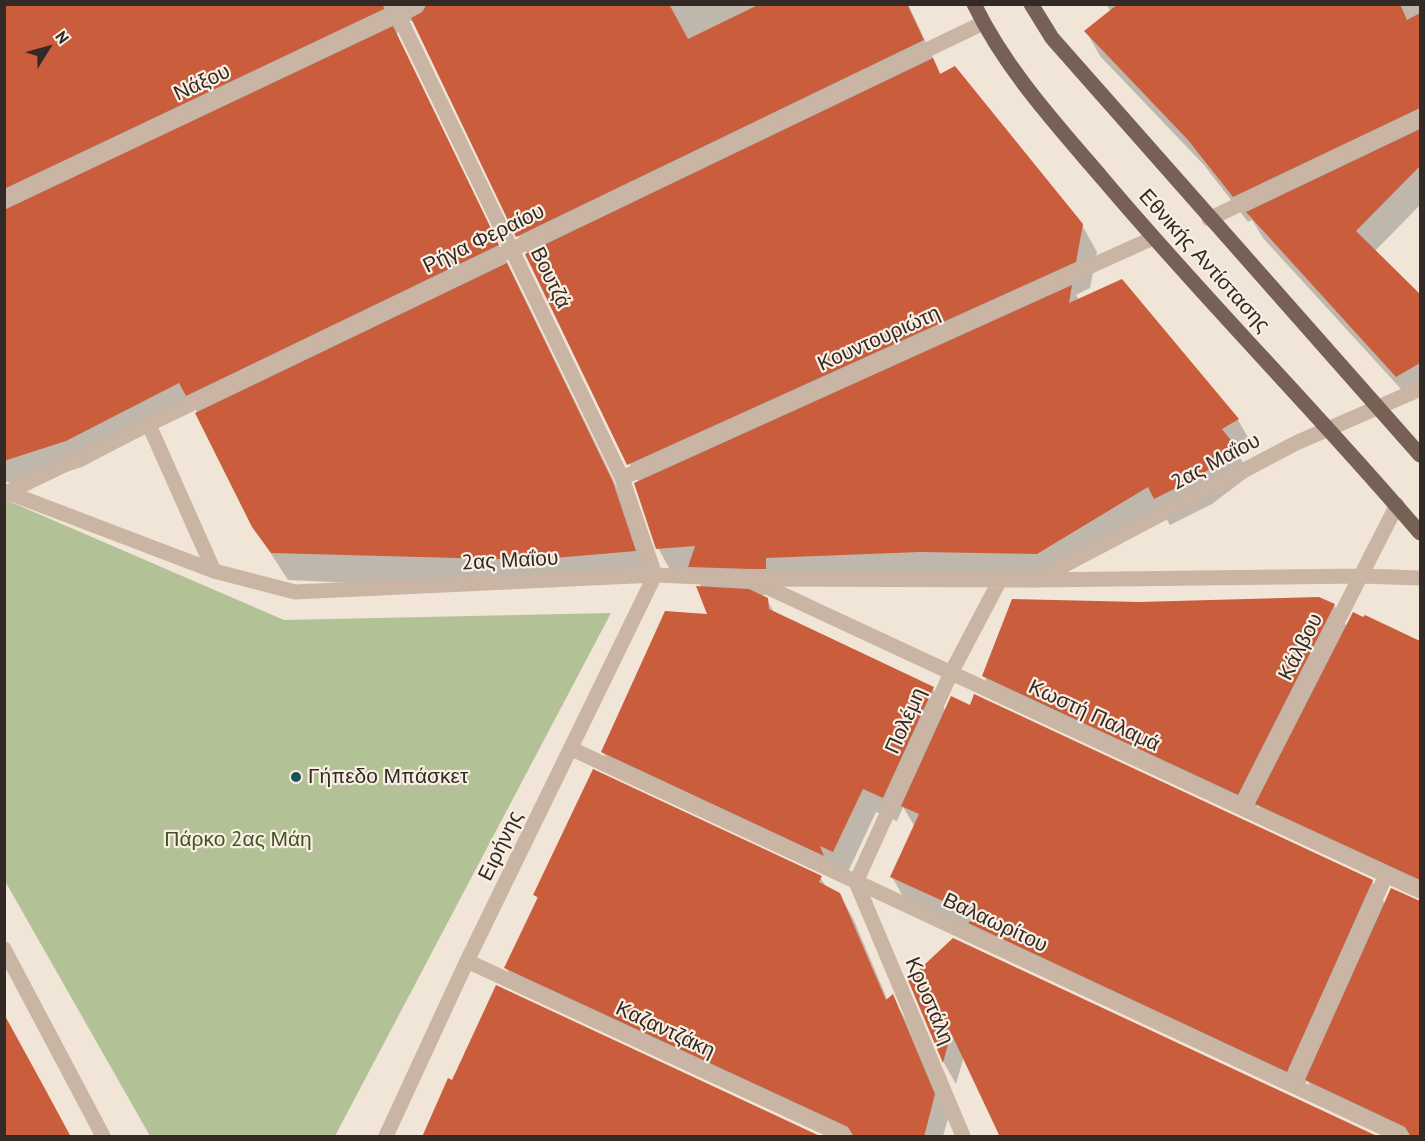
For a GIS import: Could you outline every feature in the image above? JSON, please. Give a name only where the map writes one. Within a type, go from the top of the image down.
[{"type":"main road","name":"Εθνικής Αντίστασης","points":[[974,4],[1005,60],[1037,102],[1153,238],[1329,428],[1420,533]]},
{"type":"main road","name":"Εθνικής Αντίστασης","points":[[1031,4],[1052,38],[1209,219],[1420,455]]},
{"type":"street","name":"Νάξου","points":[[4,200],[396,9],[417,4]]},
{"type":"street","name":"Βουτζά","points":[[396,9],[622,478],[655,575]]},
{"type":"street","name":"Ρήγα Φεραίου","points":[[6,492],[982,22]]},
{"type":"street","points":[[1209,219],[1420,118]]},
{"type":"street","name":"Κουντουριώτη","points":[[622,478],[1153,238]]},
{"type":"street","name":"2ας Μαΐου","points":[[1036,580],[1329,428],[1378,409],[1420,389]]},
{"type":"street","points":[[149,425],[214,571]]},
{"type":"street","name":"2ας Μαΐου","points":[[6,492],[214,571],[295,592],[655,575],[750,579],[1000,580],[1362,576],[1420,578]]},
{"type":"street","name":"Κάλβου","points":[[1242,808],[1397,505]]},
{"type":"street","name":"Ειρήνης","points":[[386,1137],[467,961],[655,575]]},
{"type":"street","name":"Κωστή Παλαμά","points":[[750,579],[1420,891]]},
{"type":"street","name":"Πολέμη","points":[[856,882],[951,673],[1000,580]]},
{"type":"street","name":"Βαλαωρίτου","points":[[572,749],[1401,1137]]},
{"type":"street","points":[[1292,1085],[1386,875]]},
{"type":"street","name":"Κρυστάλη","points":[[856,882],[963,1137]]},
{"type":"street","points":[[4,949],[104,1137]]},
{"type":"street","name":"Καζαντζάκη","points":[[467,961],[844,1137]]},
{"type":"green space","name":"Πάρκο 2ας Μάη","points":[[4,499],[284,620],[611,613],[335,1136],[150,1136],[5,881]]},
{"type":"building","points":[[4,4],[383,4],[384,9],[4,189]]},
{"type":"building","points":[[427,4],[669,4],[688,39],[760,4],[907,4],[924,40],[516,237],[411,18],[422,12]]},
{"type":"building","points":[[1118,4],[1400,4],[1407,20],[1420,13],[1420,108],[1233,197],[1188,140],[1084,31]]},
{"type":"building","points":[[393,26],[499,245],[186,396],[179,383],[66,441],[4,461],[4,210]]},
{"type":"building","points":[[933,58],[940,74],[955,66],[1083,224],[1076,262],[627,465],[525,254]]},
{"type":"building","points":[[1420,129],[1420,166],[1356,231],[1420,294],[1420,363],[1396,377],[1246,212]]},
{"type":"building","points":[[507,263],[613,482],[636,551],[531,560],[271,553],[252,527],[195,413]]},
{"type":"building","points":[[1122,279],[1239,419],[1222,429],[1237,448],[1200,476],[1154,499],[1148,487],[1037,554],[920,552],[766,558],[766,569],[750,569],[688,567],[695,546],[656,549],[634,483],[1072,285],[1069,303]]},
{"type":"building","points":[[696,586],[749,589],[768,598],[769,609],[934,687],[883,798],[863,789],[833,852],[820,846],[824,856],[601,752],[665,611],[707,614]]},
{"type":"building","points":[[1319,597],[1335,604],[1238,795],[982,676],[1012,599],[1139,602]]},
{"type":"building","points":[[1353,612],[1363,617],[1365,615],[1420,641],[1420,880],[1255,804]]},
{"type":"building","points":[[974,694],[1373,880],[1287,1072],[968,923],[976,916],[890,877],[919,814],[901,806],[951,696],[970,705]]},
{"type":"building","points":[[593,769],[822,876],[819,882],[840,893],[886,1000],[893,994],[935,1094],[924,1137],[854,1137],[848,1127],[504,968],[538,897],[533,895]]},
{"type":"building","points":[[1391,888],[1420,901],[1420,1137],[1411,1137],[1405,1127],[1305,1080]]},
{"type":"building","points":[[953,938],[1379,1137],[1000,1137],[951,1033],[943,1063],[908,980]]},
{"type":"building","points":[[496,985],[822,1137],[422,1137],[448,1078],[452,1080]]},
{"type":"building","points":[[4,1014],[44,1087],[71,1137],[4,1137]]},
{"type":"place","name":"Γήπεδο Μπάσκετ","points":[[296,777]]}]
